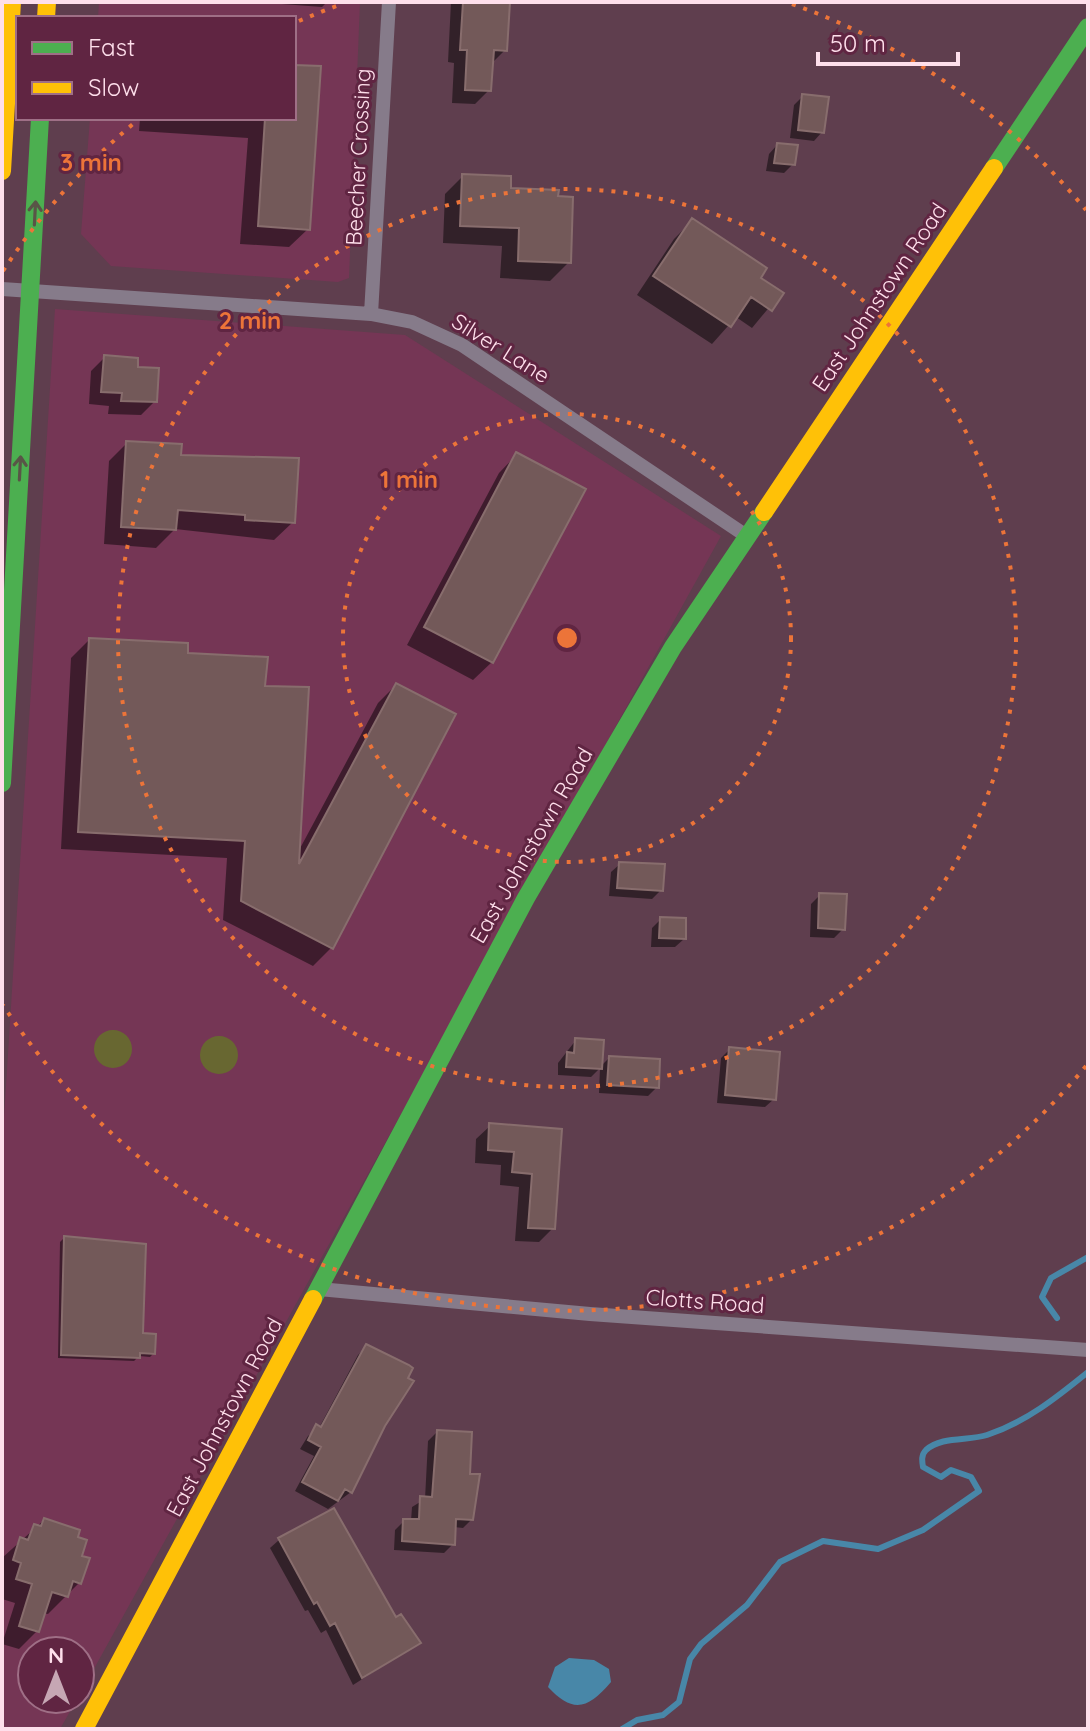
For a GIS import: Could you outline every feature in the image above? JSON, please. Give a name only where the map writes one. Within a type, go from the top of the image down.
[{"type":"main road","points":[[2,171],[12,2]]},
{"type":"main road","name":"East Johnstown Road","points":[[84,1729],[526,898],[673,647],[1088,27]]},
{"type":"main road","points":[[2,783],[40,120]]},
{"type":"street","name":"Beecher Crossing","points":[[371,314],[389,2]]},
{"type":"street","name":"Silver Lane","points":[[2,289],[371,314],[412,322],[462,345],[748,537]]},
{"type":"street","name":"Clotts Road","points":[[319,1289],[590,1314],[1088,1350]]},
{"type":"shaded area","points":[[99,2],[360,2],[349,278],[338,282],[111,266],[81,234],[90,120],[296,120],[296,16],[98,16]]},
{"type":"shaded area","points":[[55,309],[405,335],[721,536],[96,1665],[96,1635],[16,1635],[16,1715],[68,1715],[60,1729],[2,1729],[2,1149]]},
{"type":"shaded area","points":[[113,1030],[126,1036],[132,1049],[126,1062],[113,1068],[100,1062],[94,1049],[100,1036]]},
{"type":"shaded area","points":[[219,1036],[232,1042],[238,1055],[232,1068],[219,1074],[206,1068],[200,1055],[206,1042]]},
{"type":"water","points":[[569,1658],[594,1660],[609,1669],[611,1682],[588,1703],[580,1705],[565,1701],[548,1687],[555,1667]]},
{"type":"building","points":[[463,2],[510,2],[507,51],[494,50],[491,91],[465,90],[467,50],[460,50]]},
{"type":"building","points":[[296,65],[321,66],[310,230],[258,226],[265,120],[296,120]]},
{"type":"building","points":[[802,94],[829,97],[824,133],[798,130]]},
{"type":"building","points":[[777,143],[798,145],[795,165],[774,163]]},
{"type":"building","points":[[462,174],[511,176],[511,188],[559,190],[558,196],[573,197],[571,263],[518,261],[519,228],[460,226]]},
{"type":"building","points":[[692,218],[767,268],[761,278],[784,293],[772,311],[751,297],[731,327],[653,276]]},
{"type":"building","points":[[104,355],[138,358],[138,367],[159,368],[157,402],[121,401],[122,393],[101,392]]},
{"type":"building","points":[[126,441],[182,444],[181,455],[299,458],[295,523],[245,520],[245,515],[178,510],[176,530],[121,527]]},
{"type":"building","points":[[516,452],[586,489],[493,663],[424,627]]},
{"type":"building","points":[[89,638],[188,643],[188,653],[268,657],[265,686],[309,687],[299,864],[396,683],[456,714],[333,949],[241,901],[245,841],[78,832]]},
{"type":"building","points":[[619,862],[665,864],[663,891],[617,888]]},
{"type":"building","points":[[819,893],[847,894],[845,930],[818,928]]},
{"type":"building","points":[[660,917],[686,918],[686,939],[659,938]]},
{"type":"building","points":[[575,1038],[604,1040],[602,1069],[566,1067],[567,1052],[574,1053]]},
{"type":"building","points":[[729,1047],[780,1052],[776,1100],[725,1095]]},
{"type":"building","points":[[609,1056],[660,1059],[659,1088],[607,1085]]},
{"type":"building","points":[[489,1123],[562,1129],[555,1229],[528,1228],[532,1174],[512,1172],[514,1152],[488,1150]]},
{"type":"building","points":[[64,1236],[146,1244],[143,1333],[156,1334],[155,1354],[140,1353],[140,1358],[61,1355]]},
{"type":"building","points":[[366,1344],[413,1368],[408,1378],[414,1381],[385,1426],[352,1493],[345,1489],[338,1501],[302,1482],[321,1447],[308,1440],[316,1424],[321,1427]]},
{"type":"building","points":[[437,1430],[472,1432],[470,1474],[480,1474],[473,1520],[456,1519],[455,1545],[402,1541],[403,1519],[419,1519],[420,1496],[432,1497]]},
{"type":"building","points":[[334,1508],[396,1617],[401,1614],[421,1643],[362,1678],[335,1623],[330,1626],[317,1602],[314,1604],[278,1538]]},
{"type":"building","points":[[44,1518],[80,1530],[78,1537],[87,1540],[82,1556],[90,1558],[81,1584],[73,1581],[68,1597],[52,1592],[39,1632],[19,1626],[32,1584],[16,1579],[21,1563],[13,1560],[20,1537],[28,1540],[34,1524],[41,1526]]},
{"type":"waterway","points":[[1057,1318],[1042,1297],[1051,1278],[1088,1257]]},
{"type":"waterway","points":[[622,1729],[637,1720],[663,1715],[679,1702],[690,1659],[701,1644],[747,1605],[780,1562],[823,1541],[878,1549],[923,1530],[979,1491],[971,1477],[951,1470],[941,1477],[923,1467],[926,1450],[947,1441],[987,1435],[1015,1423],[1088,1372]]},
{"type":"traffic: fast","points":[[994,168],[1088,27]]},
{"type":"traffic: fast","points":[[2,783],[40,120]]},
{"type":"traffic: fast","points":[[313,1299],[526,898],[673,647],[764,512]]},
{"type":"traffic: slow","points":[[2,171],[12,2]]},
{"type":"traffic: slow","points":[[46,16],[47,2]]},
{"type":"traffic: slow","points":[[764,512],[994,168]]},
{"type":"traffic: slow","points":[[84,1729],[313,1299]]}]
